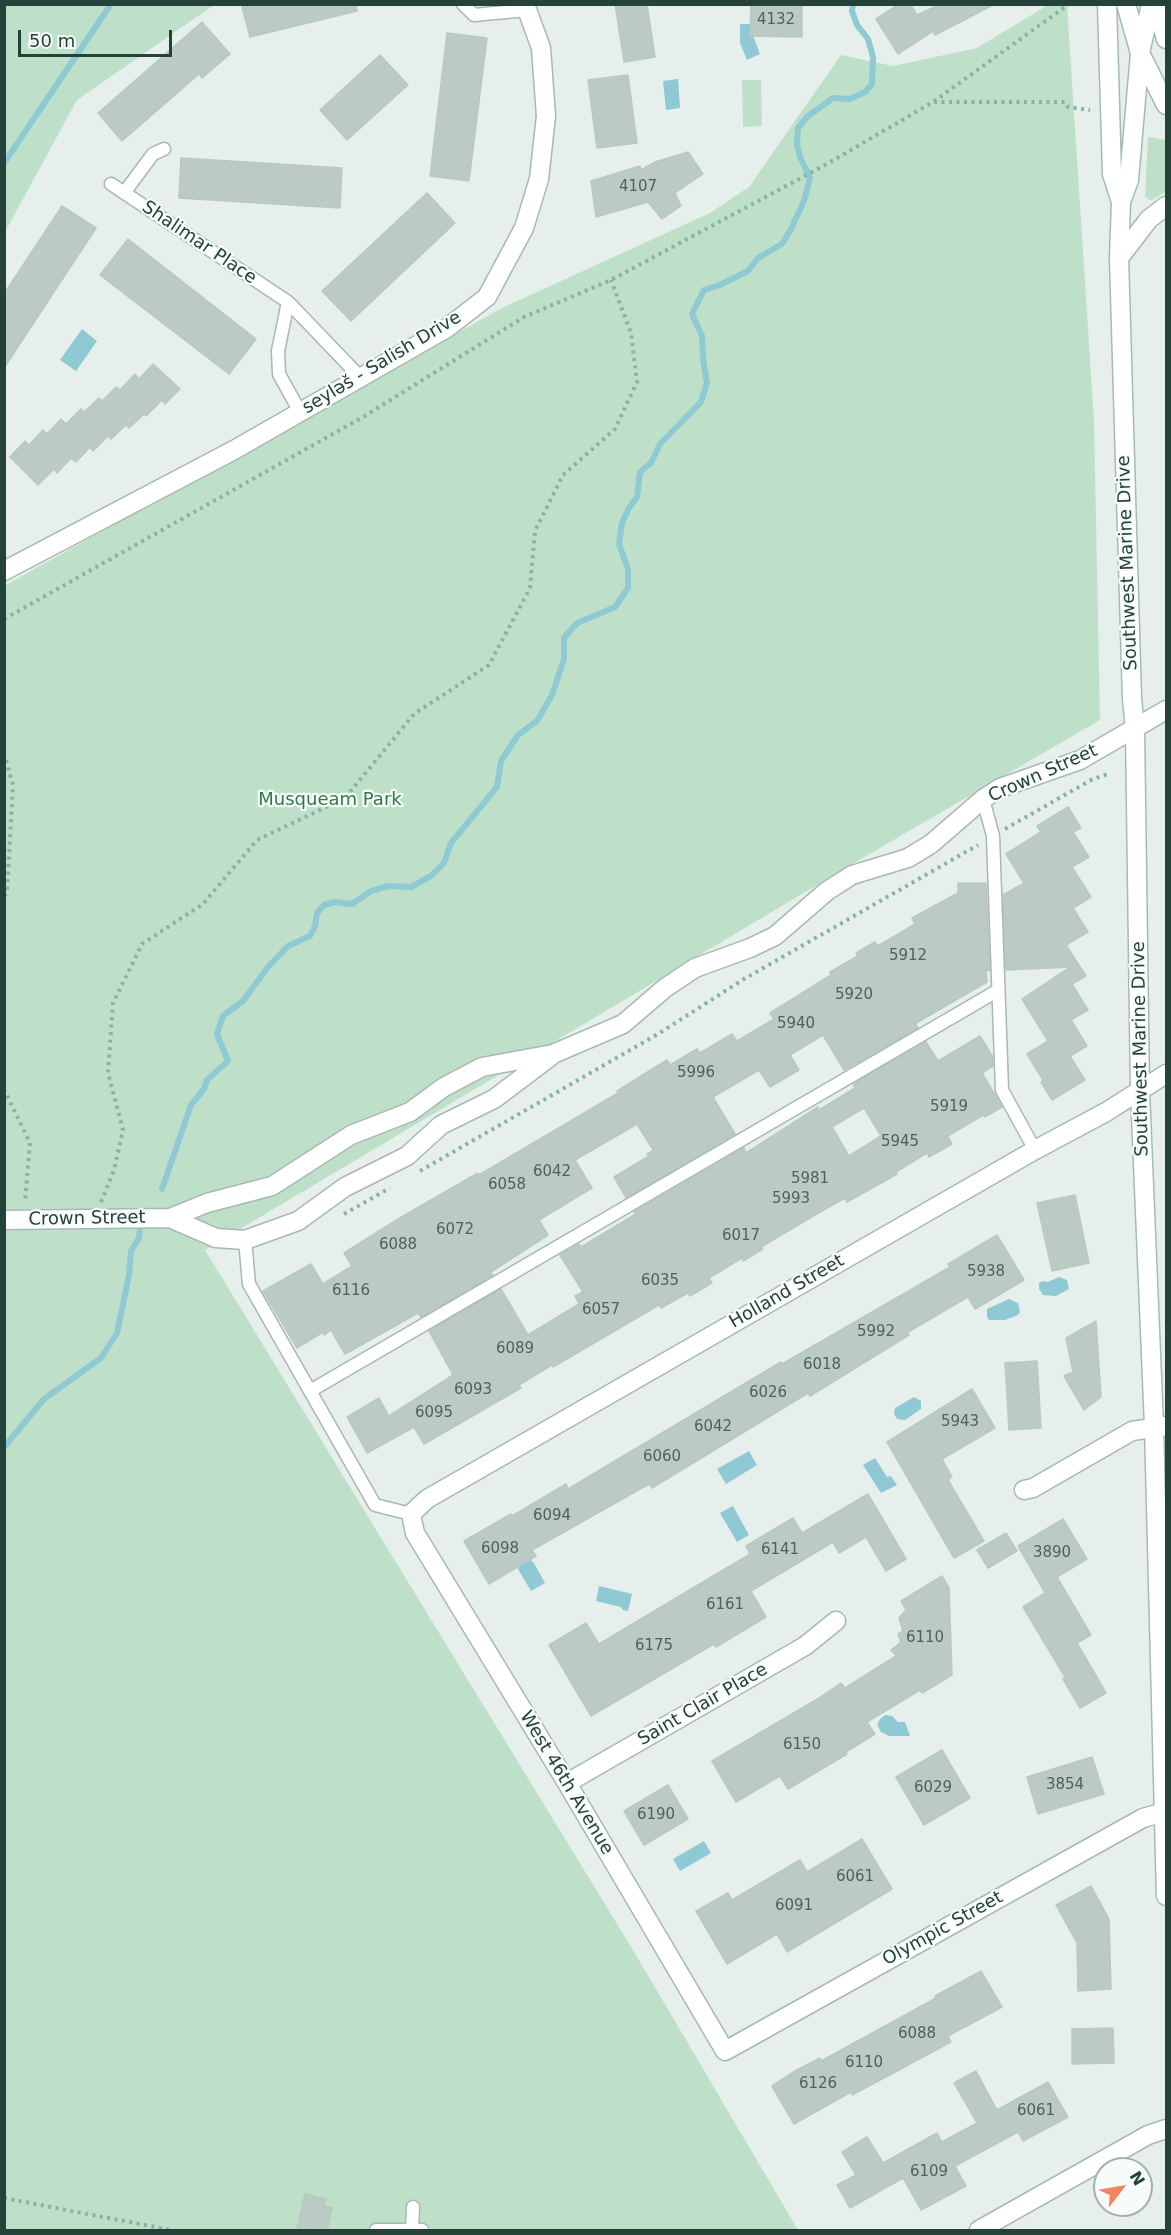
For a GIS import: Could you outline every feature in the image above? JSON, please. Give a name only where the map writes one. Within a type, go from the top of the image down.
[{"type":"street","name":"Southwest Marine Drive","points":[[1107,4],[1112,174],[1121,202]]},
{"type":"street","points":[[1126,4],[1140,53],[1167,105]]},
{"type":"street","name":"Southwest Marine Drive","points":[[1153,4],[1140,53],[1129,180],[1121,202],[1119,258],[1132,699],[1135,729],[1140,1090],[1161,1426],[1164,1812],[1167,1896]]},
{"type":"street","points":[[1153,4],[1167,39]]},
{"type":"street","name":"seyləš - Salish Drive","points":[[4,571],[192,473],[300,412],[447,328],[487,297],[524,228],[539,179],[546,116],[540,48],[526,7]]},
{"type":"street","points":[[1119,258],[1149,219],[1167,206]]},
{"type":"street","name":"Crown Street","points":[[4,1220],[170,1218],[207,1203],[272,1186],[351,1135],[410,1112],[444,1087],[482,1067],[553,1054],[623,1024],[665,988],[695,968],[750,948],[775,936],[827,891],[852,875],[908,858],[931,844],[983,799],[1000,788],[1080,760],[1167,710]]},
{"type":"street","name":"Crown Street","points":[[170,1218],[216,1238],[245,1240],[298,1221],[345,1187],[407,1156],[441,1125],[494,1099],[553,1054]]},
{"type":"street","name":"Holland Street","points":[[411,1514],[427,1499],[1035,1150],[1106,1112],[1167,1074]]},
{"type":"street","points":[[1024,1490],[1033,1488],[1132,1431],[1161,1426]]},
{"type":"street","name":"West 46th Avenue","points":[[411,1514],[415,1533],[567,1783],[725,2051]]},
{"type":"street","name":"Saint Clair Place","points":[[567,1783],[805,1646],[836,1621]]},
{"type":"street","name":"Olympic Street","points":[[725,2051],[1143,1818],[1164,1812]]},
{"type":"street","points":[[979,2230],[1148,2135],[1167,2129]]},
{"type":"lane","points":[[463,4],[474,15],[526,7]]},
{"type":"lane","points":[[124,193],[153,154],[164,149]]},
{"type":"lane","name":"Shalimar Place","points":[[111,184],[288,302],[360,377]]},
{"type":"lane","points":[[288,302],[278,351],[279,374],[300,412]]},
{"type":"lane","points":[[983,799],[993,836],[1002,1090],[1035,1150]]},
{"type":"lane","points":[[310,1390],[997,991]]},
{"type":"lane","points":[[245,1240],[249,1284],[375,1505],[411,1514]]},
{"type":"lane","points":[[376,2230],[417,2230],[413,2206]]},
{"type":"path","points":[[4,619],[363,417],[524,318],[610,280],[826,164],[933,102],[1069,4]]},
{"type":"path","points":[[933,102],[1065,102],[1068,107],[1090,110]]},
{"type":"path","points":[[94,1219],[114,1170],[123,1130],[108,1073],[113,1003],[142,944],[203,904],[257,840],[345,798],[414,714],[489,665],[530,588],[535,531],[563,475],[615,429],[637,382],[631,333],[610,280]]},
{"type":"path","points":[[4,659],[4,674]]},
{"type":"path","points":[[4,753],[13,785],[7,892],[4,897]]},
{"type":"path","points":[[411,1177],[649,1039],[744,979],[1091,780],[1110,773]]},
{"type":"path","points":[[4,1089],[30,1143],[25,1204],[15,1204]]},
{"type":"path","points":[[340,1215],[391,1188]]},
{"type":"path","points":[[4,2198],[171,2230]]},
{"type":"green space","points":[[4,5],[214,5],[77,100],[5,232]]},
{"type":"green space","name":"Musqueam Park","points":[[1048,5],[1067,5],[1094,421],[1100,720],[854,863],[205,1250],[633,1950],[798,2230],[5,2230],[4,586],[502,308],[710,213],[749,187],[841,55],[893,66],[977,48]]},
{"type":"green space","points":[[742,80],[761,80],[762,126],[743,127]]},
{"type":"green space","points":[[1148,137],[1166,140],[1166,191],[1151,201],[1145,197]]},
{"type":"water","points":[[740,24],[754,24],[754,38],[760,54],[747,60],[740,43]]},
{"type":"water","points":[[678,79],[680,108],[666,110],[663,81]]},
{"type":"water","points":[[82,329],[97,341],[76,371],[60,360]]},
{"type":"water","points":[[1059,1277],[1067,1280],[1069,1289],[1056,1296],[1043,1295],[1039,1289],[1039,1283]]},
{"type":"water","points":[[1009,1299],[1018,1303],[1020,1312],[1018,1315],[1005,1320],[989,1320],[987,1309]]},
{"type":"water","points":[[914,1397],[921,1401],[921,1409],[905,1420],[897,1419],[894,1414],[895,1408]]},
{"type":"water","points":[[749,1451],[757,1465],[726,1484],[717,1469]]},
{"type":"water","points":[[875,1458],[887,1477],[891,1476],[897,1485],[881,1493],[863,1465]]},
{"type":"water","points":[[733,1506],[749,1535],[737,1542],[720,1513]]},
{"type":"water","points":[[529,1559],[534,1563],[545,1583],[531,1591],[518,1569],[519,1564]]},
{"type":"water","points":[[599,1586],[632,1594],[628,1611],[596,1601]]},
{"type":"water","points":[[885,1715],[892,1716],[898,1722],[905,1722],[910,1736],[889,1736],[881,1732],[877,1725]]},
{"type":"water","points":[[704,1841],[711,1853],[680,1871],[673,1859]]},
{"type":"building","points":[[251,4],[356,4],[357,11],[250,37],[242,7]]},
{"type":"building","points":[[615,4],[647,4],[655,57],[624,62]]},
{"type":"building","points":[[751,4],[802,4],[802,37],[750,36]]},
{"type":"building","points":[[899,4],[910,4],[917,15],[941,4],[995,4],[935,35],[933,31],[898,54],[876,19]]},
{"type":"building","points":[[202,22],[230,54],[202,78],[199,74],[122,141],[98,113]]},
{"type":"building","points":[[447,33],[487,38],[469,181],[430,176]]},
{"type":"building","points":[[380,55],[408,85],[347,140],[320,110]]},
{"type":"building","points":[[628,75],[637,143],[597,148],[588,80]]},
{"type":"building","points":[[688,152],[703,174],[675,193],[681,206],[662,219],[648,202],[596,217],[591,181],[640,166],[641,170],[655,162]]},
{"type":"building","points":[[181,158],[342,168],[340,208],[179,198]]},
{"type":"building","points":[[427,193],[455,223],[351,321],[322,291]]},
{"type":"building","points":[[62,206],[96,228],[4,368],[4,294]]},
{"type":"building","points":[[128,239],[256,339],[229,374],[100,275]]},
{"type":"building","points":[[153,364],[180,389],[165,404],[162,400],[146,416],[144,414],[129,428],[126,425],[111,439],[108,436],[93,451],[90,447],[76,462],[71,458],[57,473],[54,469],[38,485],[10,457],[25,441],[29,445],[43,430],[47,434],[61,419],[66,424],[81,409],[84,412],[99,398],[102,401],[116,387],[120,390],[135,374],[139,379]]},
{"type":"building","points":[[1068,807],[1081,828],[1073,832],[1089,857],[1072,867],[1091,897],[1073,908],[1088,932],[1066,945],[1086,976],[1072,984],[1088,1010],[1071,1020],[1087,1046],[1070,1056],[1085,1080],[1052,1100],[1027,1054],[1048,1041],[1022,999],[1070,967],[1006,970],[1003,895],[1024,883],[1006,854],[1041,832],[1037,826]]},
{"type":"building","points":[[958,883],[986,883],[990,970],[986,971],[987,982],[918,1022],[916,1024],[918,1028],[844,1070],[823,1035],[790,1055],[799,1070],[770,1087],[759,1070],[713,1097],[735,1134],[626,1198],[614,1177],[649,1156],[647,1154],[653,1150],[637,1124],[575,1160],[592,1188],[539,1220],[548,1235],[491,1272],[493,1275],[421,1317],[418,1313],[345,1354],[331,1330],[324,1335],[323,1332],[297,1348],[263,1291],[311,1264],[323,1284],[352,1266],[344,1253],[398,1219],[478,1173],[479,1175],[618,1093],[617,1091],[667,1060],[670,1065],[697,1049],[700,1053],[732,1034],[737,1041],[774,1019],[770,1013],[831,975],[830,972],[858,956],[856,953],[875,942],[878,946],[915,924],[912,918],[958,893]]},
{"type":"building","points":[[980,1036],[993,1057],[993,1066],[982,1073],[1002,1107],[985,1117],[983,1115],[948,1136],[952,1144],[929,1157],[927,1153],[896,1172],[897,1174],[847,1202],[845,1198],[820,1212],[761,1247],[763,1249],[743,1261],[742,1258],[709,1278],[712,1283],[690,1296],[688,1293],[661,1308],[659,1305],[553,1367],[552,1365],[519,1385],[521,1388],[424,1444],[414,1427],[367,1453],[347,1417],[379,1398],[389,1416],[453,1375],[429,1331],[501,1289],[528,1335],[579,1304],[575,1296],[583,1292],[560,1255],[579,1244],[581,1247],[636,1214],[634,1212],[744,1148],[746,1153],[818,1107],[819,1110],[855,1088],[853,1084],[926,1042],[938,1061]],"holes":[[[864,1108],[881,1136],[849,1156],[832,1127]]]},
{"type":"building","points":[[1075,1195],[1089,1263],[1052,1271],[1037,1203]]},
{"type":"building","points":[[997,1235],[1024,1280],[975,1309],[968,1297],[908,1332],[909,1335],[810,1396],[808,1393],[652,1488],[649,1484],[532,1550],[536,1556],[489,1584],[464,1541],[566,1484],[568,1489],[781,1362],[782,1364],[950,1267],[948,1264]]},
{"type":"building","points":[[1096,1321],[1101,1397],[1084,1410],[1064,1376],[1073,1372],[1066,1338]]},
{"type":"building","points":[[1037,1361],[1041,1428],[1009,1430],[1005,1363]]},
{"type":"building","points":[[972,1389],[995,1428],[942,1459],[952,1477],[948,1480],[984,1541],[954,1558],[887,1442]]},
{"type":"building","points":[[868,1494],[906,1559],[886,1571],[866,1537],[839,1553],[833,1542],[751,1591],[766,1617],[716,1647],[714,1644],[591,1716],[549,1645],[586,1623],[599,1644],[750,1554],[746,1546],[793,1518],[802,1533]]},
{"type":"building","points":[[1063,1519],[1087,1559],[1057,1577],[1091,1635],[1077,1643],[1106,1693],[1080,1708],[1063,1679],[1065,1677],[1023,1607],[1045,1593],[1018,1546]]},
{"type":"building","points":[[1006,1533],[1017,1551],[988,1568],[977,1550]]},
{"type":"building","points":[[942,1576],[949,1588],[952,1675],[922,1693],[920,1690],[867,1722],[875,1734],[846,1752],[847,1754],[788,1789],[780,1776],[736,1802],[712,1761],[841,1683],[845,1688],[896,1656],[891,1650],[901,1642],[898,1634],[903,1631],[899,1618],[906,1610],[901,1601]]},
{"type":"building","points":[[942,1750],[970,1798],[924,1825],[896,1777]]},
{"type":"building","points":[[1092,1757],[1104,1794],[1038,1814],[1027,1777]]},
{"type":"building","points":[[668,1785],[688,1819],[644,1845],[624,1811]]},
{"type":"building","points":[[862,1839],[892,1889],[787,1952],[777,1934],[727,1964],[696,1911],[728,1893],[732,1900],[800,1860],[807,1872]]},
{"type":"building","points":[[1091,1886],[1109,1919],[1111,1989],[1078,1991],[1077,1943],[1056,1905]]},
{"type":"building","points":[[981,1971],[1002,2007],[948,2036],[951,2042],[852,2095],[851,2092],[794,2124],[772,2086],[795,2071],[820,2058],[821,2061]]},
{"type":"building","points":[[1113,2028],[1114,2063],[1072,2064],[1072,2029]]},
{"type":"building","points":[[976,2071],[997,2110],[1048,2082],[1068,2117],[1023,2141],[1018,2132],[955,2166],[966,2186],[921,2210],[903,2178],[850,2208],[837,2185],[856,2175],[842,2152],[867,2137],[883,2163],[937,2133],[942,2142],[977,2123],[954,2083]]},
{"type":"building","points":[[305,2194],[326,2199],[324,2206],[332,2208],[327,2230],[297,2229]]},
{"type":"waterway","points":[[4,163],[111,4]]},
{"type":"waterway","points":[[162,1189],[191,1105],[204,1089],[207,1080],[228,1061],[217,1034],[223,1016],[243,1001],[268,967],[288,946],[310,936],[315,926],[317,913],[324,905],[335,902],[352,904],[371,891],[388,886],[411,887],[431,876],[444,863],[451,843],[497,787],[501,761],[518,735],[537,721],[552,695],[564,659],[564,638],[577,623],[615,607],[628,588],[628,569],[619,544],[622,523],[637,497],[640,472],[651,463],[660,444],[701,402],[707,383],[702,336],[692,314],[704,290],[748,271],[758,258],[782,244],[791,229],[804,201],[810,178],[800,157],[797,144],[798,128],[808,116],[833,98],[850,99],[865,92],[872,84],[873,57],[868,39],[857,25],[852,11],[853,4]]},
{"type":"waterway","points":[[4,1447],[44,1399],[101,1358],[117,1333],[129,1275],[131,1251],[139,1238],[140,1227]]}]
